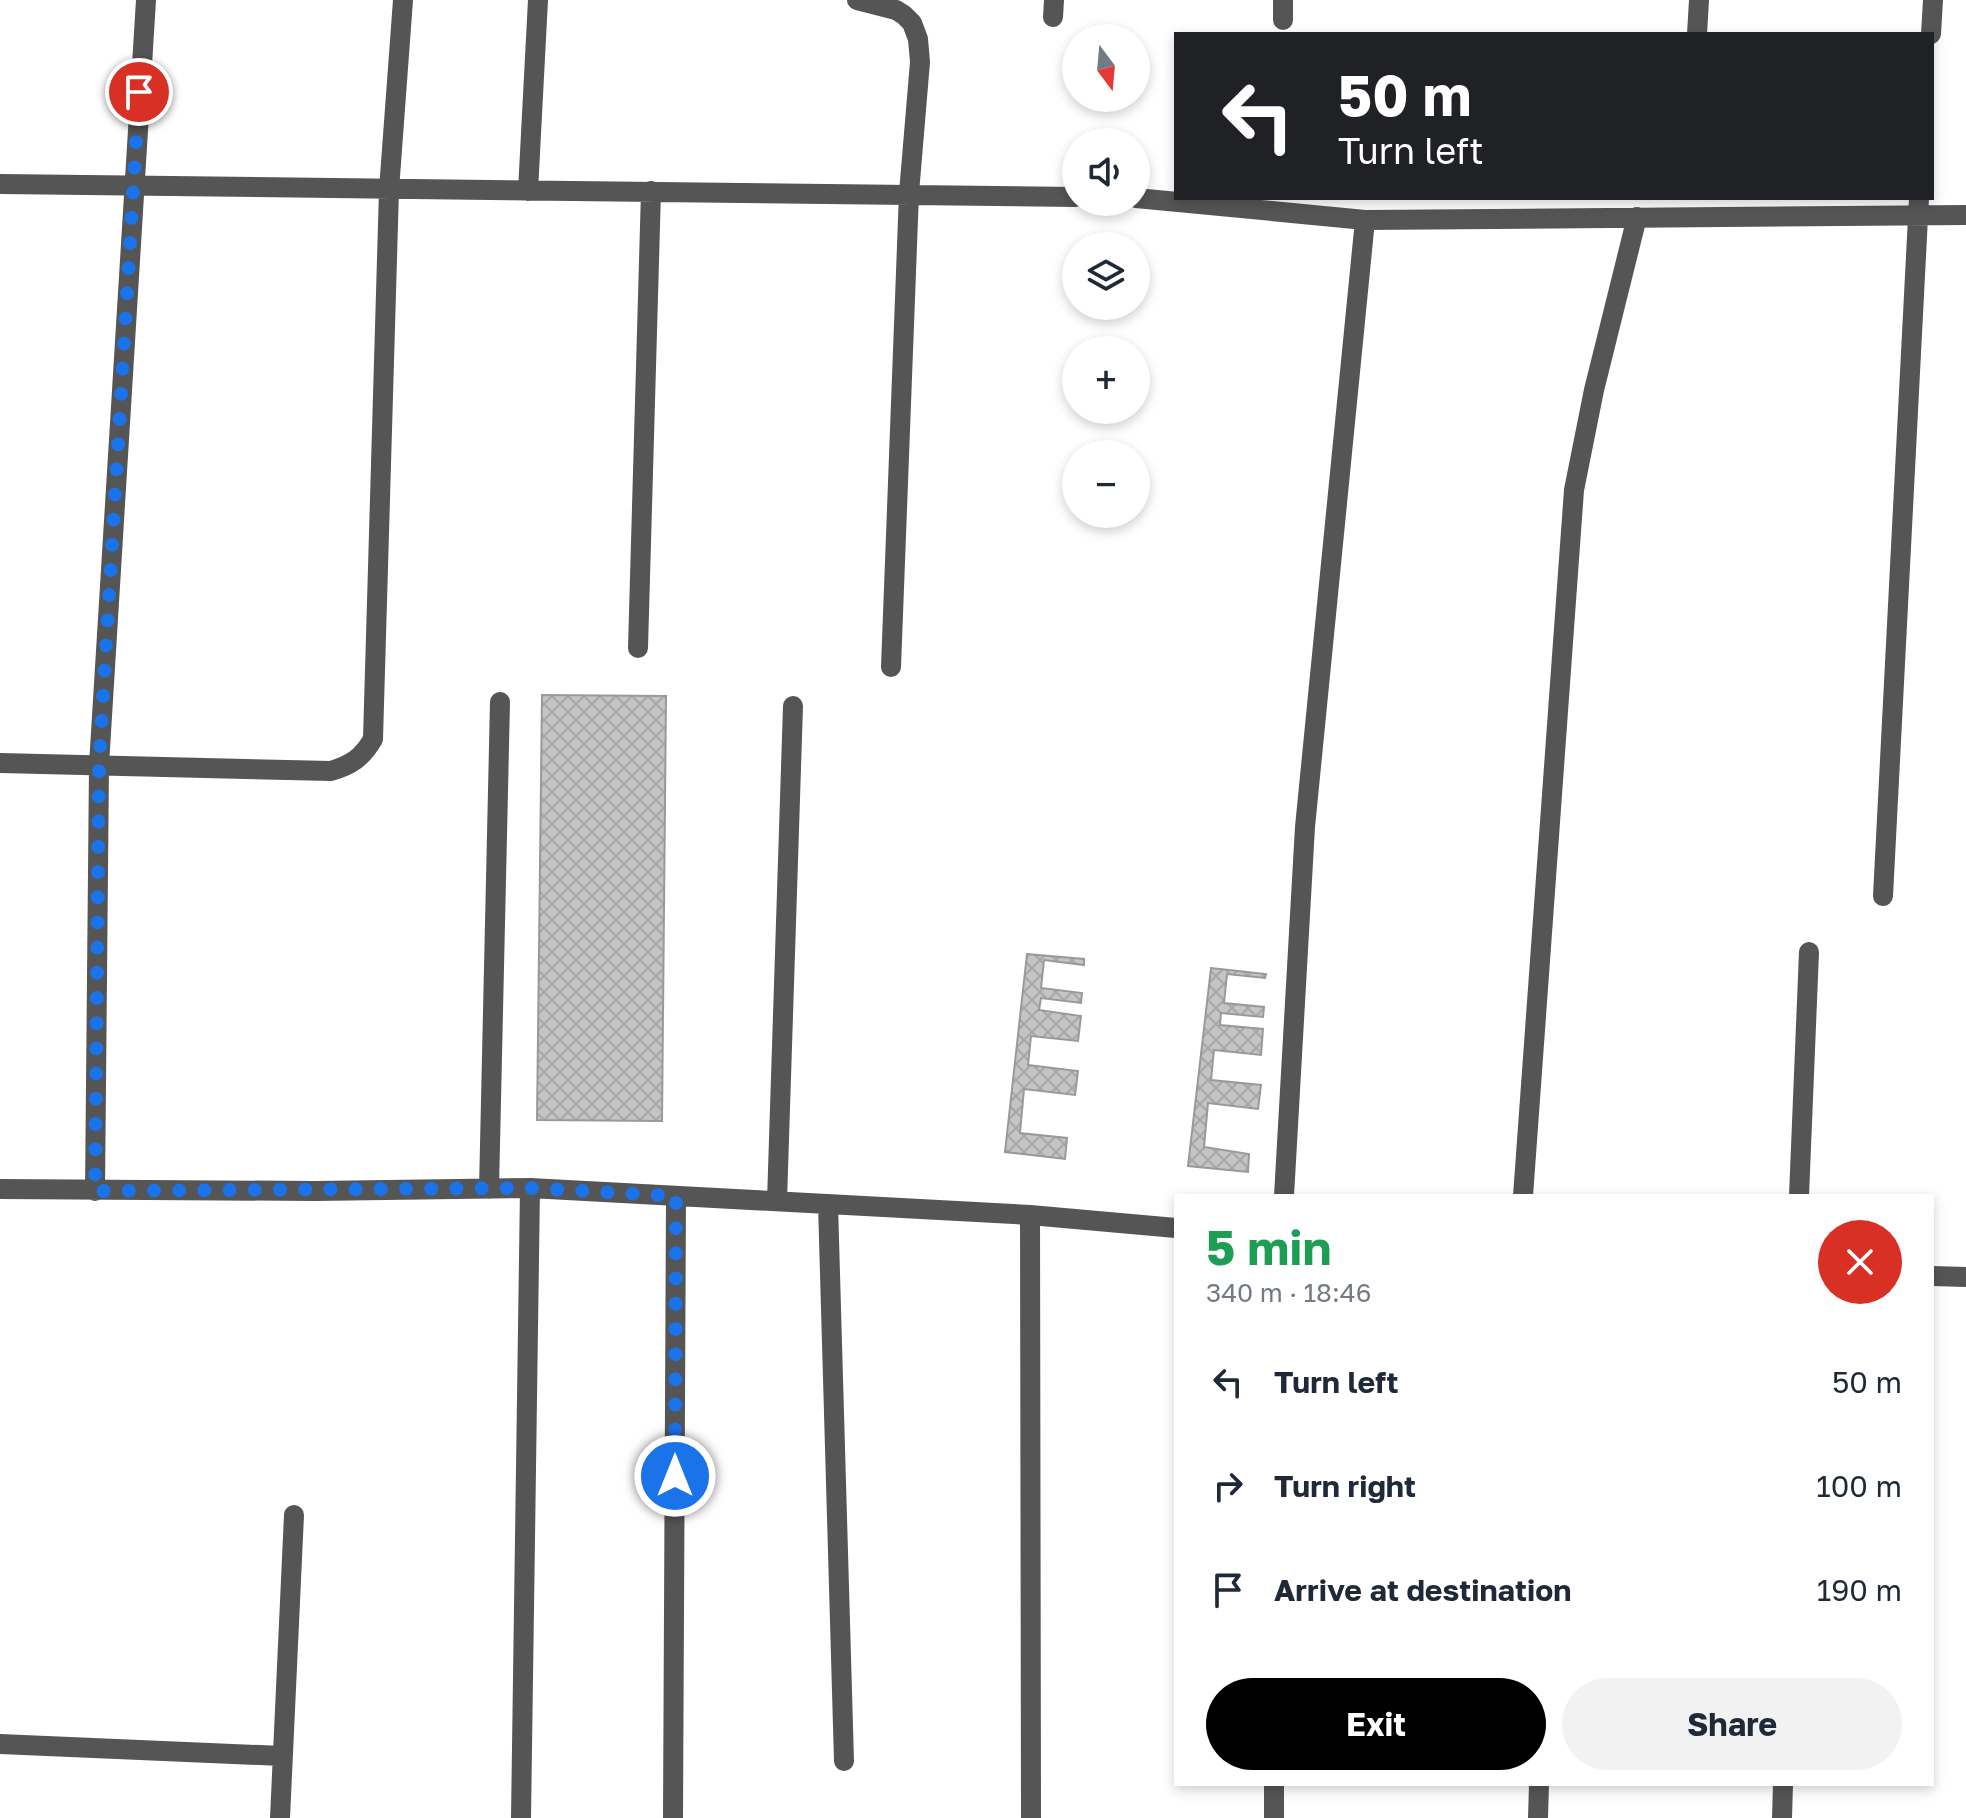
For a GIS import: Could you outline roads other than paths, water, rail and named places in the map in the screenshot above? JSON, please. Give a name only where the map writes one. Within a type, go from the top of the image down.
[{"type":"street","points":[[95,1191],[99,765],[132,185],[146,0]]},
{"type":"street","points":[[0,763],[331,771],[349,766],[363,755],[373,739],[389,190],[403,0]]},
{"type":"street","points":[[528,191],[538,0]]},
{"type":"street","points":[[857,0],[896,10],[912,23],[918,39],[920,62],[909,193],[891,667]]},
{"type":"street","points":[[1697,32],[1699,0]]},
{"type":"street","points":[[1931,32],[1933,0]]},
{"type":"street","points":[[0,184],[1062,197]]},
{"type":"street","points":[[638,648],[651,191]]},
{"type":"street","points":[[1150,199],[1365,220],[1637,217],[1684,207],[1918,206],[1966,215]]},
{"type":"street","points":[[1883,896],[1918,206]]},
{"type":"street","points":[[1523,1194],[1574,490],[1594,390],[1637,217]]},
{"type":"street","points":[[1284,1194],[1305,827],[1365,220]]},
{"type":"street","points":[[489,1189],[500,702]]},
{"type":"street","points":[[777,1201],[793,706]]},
{"type":"street","points":[[1799,1194],[1809,952]]},
{"type":"street","points":[[521,1818],[530,1188]]},
{"type":"street","points":[[0,1189],[530,1188],[1030,1215],[1174,1228]]},
{"type":"street","points":[[673,1818],[676,1196]]},
{"type":"street","points":[[828,1204],[844,1761]]},
{"type":"street","points":[[1030,1215],[1031,1818]]},
{"type":"street","points":[[1934,1276],[1966,1277]]},
{"type":"street","points":[[280,1818],[294,1515]]},
{"type":"street","points":[[0,1744],[282,1756]]},
{"type":"street","points":[[1274,1786],[1274,1818]]},
{"type":"street","points":[[1538,1818],[1539,1786]]},
{"type":"street","points":[[1782,1818],[1783,1786]]}]
